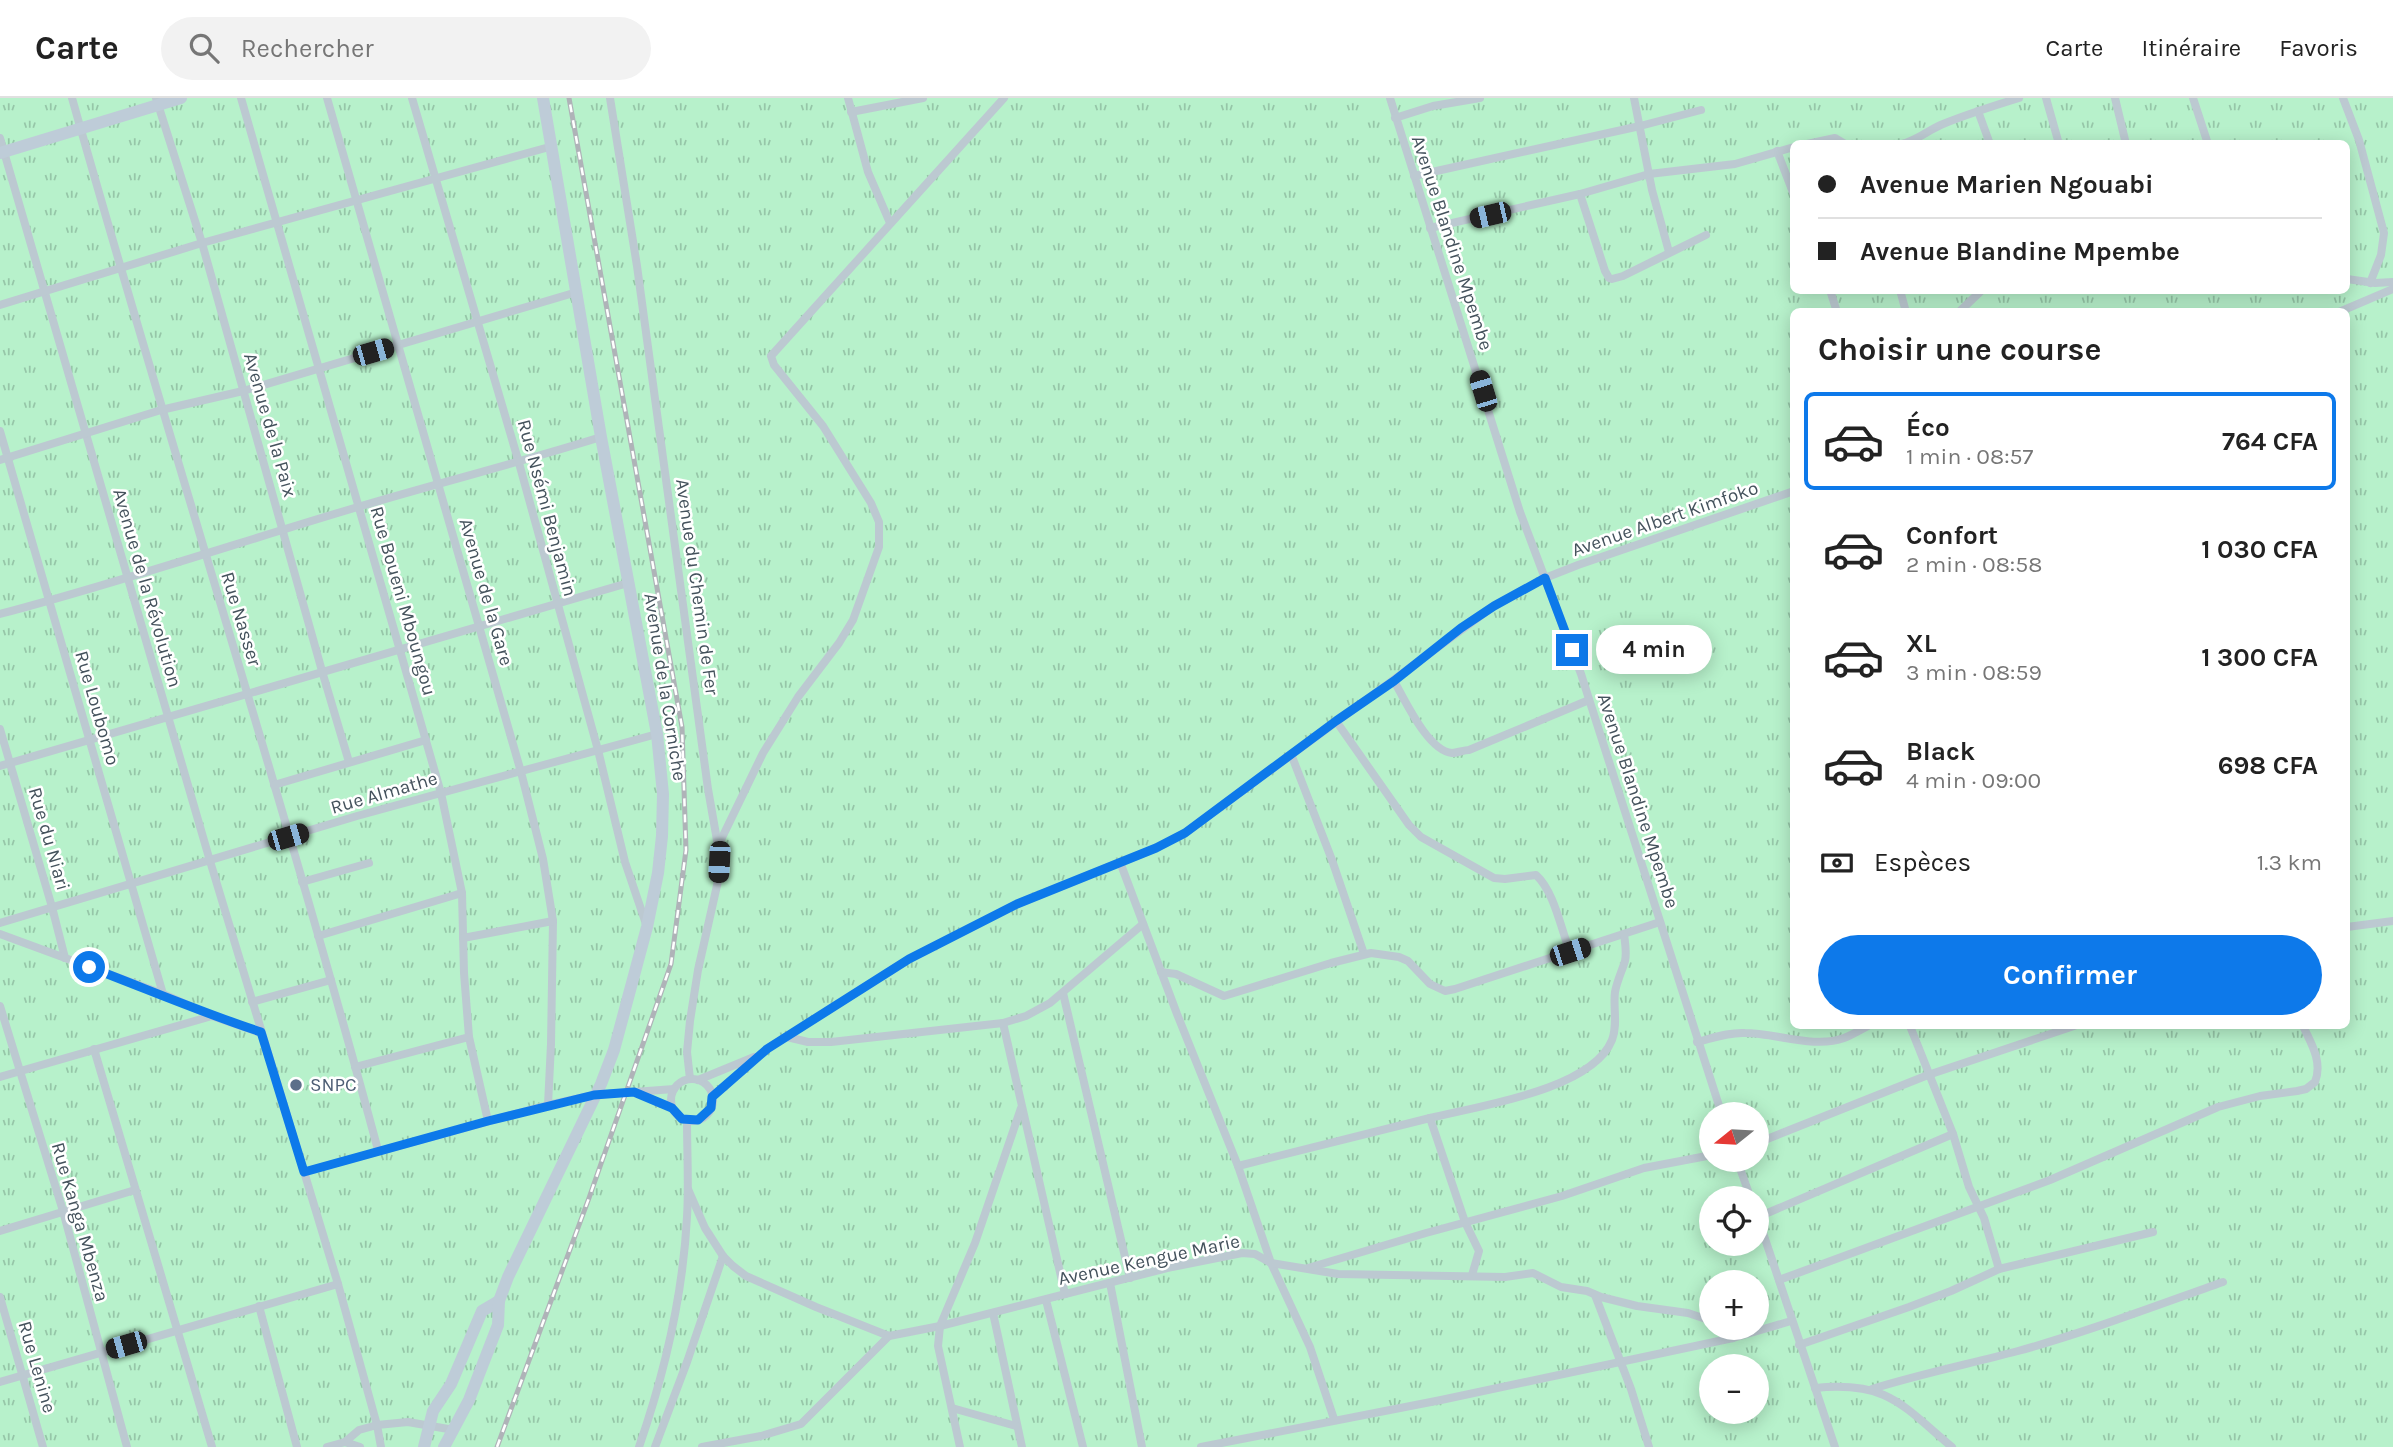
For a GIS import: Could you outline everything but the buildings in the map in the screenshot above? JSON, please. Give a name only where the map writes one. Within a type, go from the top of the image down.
[{"type":"street","name":"Rue Nasser","points":[[72,98],[161,410],[331,980],[378,1150]]},
{"type":"street","points":[[1,147],[80,128],[157,101],[181,98]]},
{"type":"street","name":"Rue Boueni Mboungou","points":[[241,98],[441,793],[462,893],[469,1037],[488,1121]]},
{"type":"street","name":"Avenue de la Gare","points":[[327,98],[522,772],[542,859],[553,921],[548,1105]]},
{"type":"street","name":"Rue Nsémi Benjamin","points":[[412,98],[519,463],[598,750],[625,862],[647,927]]},
{"type":"street","name":"Avenue de la Corniche","points":[[444,1447],[469,1401],[498,1325],[499,1301],[601,1084],[614,1050],[647,927],[662,836],[663,794],[657,734],[601,437],[543,98]]},
{"type":"street","name":"Avenue du Chemin de Fer","points":[[610,98],[637,266],[718,846],[718,881],[698,970],[687,1040],[694,1080]]},
{"type":"street","points":[[848,98],[868,172],[890,223]]},
{"type":"street","points":[[851,112],[923,98]]},
{"type":"street","points":[[718,846],[763,753],[798,697],[853,621],[879,547],[879,522],[871,503],[829,433],[774,365],[771,356],[1004,98]]},
{"type":"street","name":"Avenue Blandine Mpembe","points":[[1390,98],[1520,512],[1589,700],[1718,1102]]},
{"type":"street","points":[[1395,118],[1433,106],[1480,98]]},
{"type":"street","points":[[1633,98],[1669,252]]},
{"type":"street","points":[[1921,140],[1940,125],[2019,98]]},
{"type":"street","points":[[2046,98],[2058,140]]},
{"type":"street","points":[[2115,98],[2125,140]]},
{"type":"street","points":[[2193,98],[2207,140]]},
{"type":"street","points":[[2343,98],[2359,140],[2384,233],[2381,255],[2370,283]]},
{"type":"street","name":"Avenue de la Paix","points":[[157,101],[202,243],[321,671],[349,762]]},
{"type":"street","points":[[1414,176],[1701,110]]},
{"type":"street","points":[[1978,111],[1989,140]]},
{"type":"street","points":[[0,305],[202,243],[553,146]]},
{"type":"street","name":"Avenue de la Révolution","points":[[1,147],[210,861],[338,1284],[381,1447]]},
{"type":"street","points":[[1430,228],[1580,194],[1649,174],[1735,164],[1790,148]]},
{"type":"street","points":[[1777,151],[1790,185]]},
{"type":"street","points":[[1580,194],[1609,278],[1623,276],[1706,234]]},
{"type":"street","points":[[2350,280],[2370,283],[2393,282]]},
{"type":"street","points":[[2348,308],[2393,289]]},
{"type":"street","points":[[4,458],[161,410],[243,391],[577,292]]},
{"type":"street","name":"Rue Loubomo","points":[[0,431],[4,458],[49,601],[163,994]]},
{"type":"street","points":[[0,614],[127,579],[360,506],[519,463],[601,437]]},
{"type":"street","name":"Avenue Albert Kimfoko","points":[[712,1097],[760,1054],[909,959],[1017,904],[1185,833],[1494,606],[1545,578],[1790,492]]},
{"type":"street","points":[[0,766],[628,583]]},
{"type":"street","points":[[1394,681],[1420,726],[1443,749],[1452,753],[1469,750],[1589,700]]},
{"type":"street","points":[[1336,721],[1421,837],[1494,878],[1536,875],[1541,879],[1570,952]]},
{"type":"street","name":"Rue du Niari","points":[[0,729],[65,958]]},
{"type":"street","name":"Rue Almathe","points":[[0,923],[288,837],[657,734]]},
{"type":"street","points":[[274,785],[426,740]]},
{"type":"street","points":[[1291,754],[1332,860],[1364,954]]},
{"type":"street","points":[[1120,862],[1238,1166],[1271,1263],[1310,1347],[1334,1419]]},
{"type":"street","points":[[302,882],[369,863]]},
{"type":"street","points":[[318,936],[462,893]]},
{"type":"street","points":[[463,938],[553,921]]},
{"type":"street","points":[[2350,927],[2393,921]]},
{"type":"street","points":[[1161,972],[1176,974],[1224,996],[1364,954],[1399,957],[1408,961],[1430,984],[1445,991],[1660,922]]},
{"type":"street","points":[[787,1037],[808,1042],[831,1042],[1003,1023],[1038,1010],[1063,993],[1143,924]]},
{"type":"street","points":[[0,934],[163,994],[212,1016],[261,1032]]},
{"type":"street","points":[[1238,1166],[1533,1093],[1575,1076],[1598,1059],[1612,1040],[1615,990],[1625,961],[1624,934]]},
{"type":"street","points":[[252,1002],[331,980]]},
{"type":"street","points":[[1063,993],[1130,1278]]},
{"type":"street","name":"Rue Kanga Mbenza","points":[[0,1006],[63,1212],[127,1447]]},
{"type":"street","points":[[0,1077],[212,1016]]},
{"type":"street","points":[[1003,1023],[1065,1294]]},
{"type":"street","points":[[1697,1042],[1749,1032],[1830,1041],[1843,1039],[1862,1029]]},
{"type":"street","points":[[1911,1029],[1953,1134],[1977,1206],[1984,1218],[1999,1269]]},
{"type":"street","points":[[1769,1138],[1928,1075],[2065,1029]]},
{"type":"street","points":[[1779,1280],[2050,1180],[2218,1107],[2241,1099],[2306,1089],[2315,1082],[2318,1069],[2304,1029]]},
{"type":"street","points":[[355,1067],[469,1037]]},
{"type":"street","points":[[94,1049],[212,1447]]},
{"type":"street","name":"Avenue Albert Kimfoko","points":[[694,1080],[760,1054]]},
{"type":"street","points":[[634,1092],[672,1108],[678,1116],[687,1121],[698,1120],[708,1113],[712,1097],[707,1086],[694,1080],[684,1081],[674,1089],[672,1108]]},
{"type":"street","points":[[304,1172],[548,1105],[594,1095],[674,1089]]},
{"type":"street","points":[[960,1447],[938,1346],[940,1326],[975,1243],[1021,1108]]},
{"type":"street","points":[[1430,1118],[1465,1222],[1479,1251],[1472,1275]]},
{"type":"street","points":[[639,1447],[662,1367],[681,1278],[688,1189],[687,1121]]},
{"type":"street","points":[[1769,1211],[1953,1134]]},
{"type":"street","points":[[1305,1269],[1572,1193],[1644,1168],[1699,1157]]},
{"type":"street","points":[[688,1189],[705,1228],[723,1256],[746,1276],[889,1336],[801,1424],[761,1436],[702,1447]]},
{"type":"street","points":[[0,1231],[135,1190]]},
{"type":"street","points":[[1799,1345],[1909,1307],[1999,1269],[2153,1232]]},
{"type":"street","points":[[1769,1251],[1835,1447]]},
{"type":"street","name":"Avenue Kengue Marie","points":[[889,1336],[940,1326],[1230,1254],[1255,1254],[1271,1263],[1338,1274],[1505,1277],[1533,1273],[1562,1287],[1587,1291],[1595,1296],[1699,1317]]},
{"type":"street","points":[[655,1447],[723,1256]]},
{"type":"street","points":[[1872,1390],[2095,1328],[2223,1282]]},
{"type":"street","points":[[1110,1283],[1142,1447]]},
{"type":"street","points":[[0,1382],[338,1284]]},
{"type":"street","points":[[1595,1296],[1621,1361],[1648,1447]]},
{"type":"street","name":"Rue Lenine","points":[[0,1297],[43,1447]]},
{"type":"street","points":[[1046,1300],[1083,1447]]},
{"type":"street","name":"Avenue de la Corniche","points":[[424,1447],[433,1411],[451,1384],[482,1311],[499,1301]]},
{"type":"street","points":[[258,1306],[297,1447]]},
{"type":"street","points":[[993,1313],[1022,1447]]},
{"type":"street","points":[[1769,1327],[1791,1321]]},
{"type":"street","points":[[1202,1447],[1723,1340]]},
{"type":"street","points":[[1815,1388],[1850,1387],[1886,1394],[1952,1447]]},
{"type":"street","points":[[952,1408],[1016,1426]]},
{"type":"street","points":[[327,1447],[345,1442],[359,1430],[377,1425],[408,1422],[454,1430]]},
{"type":"street","points":[[345,1442],[360,1447]]},
{"type":"green space","points":[[0,98],[2393,98],[2393,1447],[0,1447]]},
{"type":"railway","points":[[497,1447],[589,1198],[671,964],[686,850],[682,727],[569,98]]},
{"type":"place","name":"SNPC","points":[[296,1085]]},
{"type":"route","points":[[89,967],[163,994],[212,1016],[261,1032],[304,1172],[378,1150],[594,1095],[634,1092],[672,1108],[682,1119],[698,1120],[708,1113],[712,1097],[760,1054],[815,1017],[909,959],[1017,904],[1156,848],[1185,833],[1394,681],[1461,628],[1513,594],[1545,578],[1572,650]]}]
